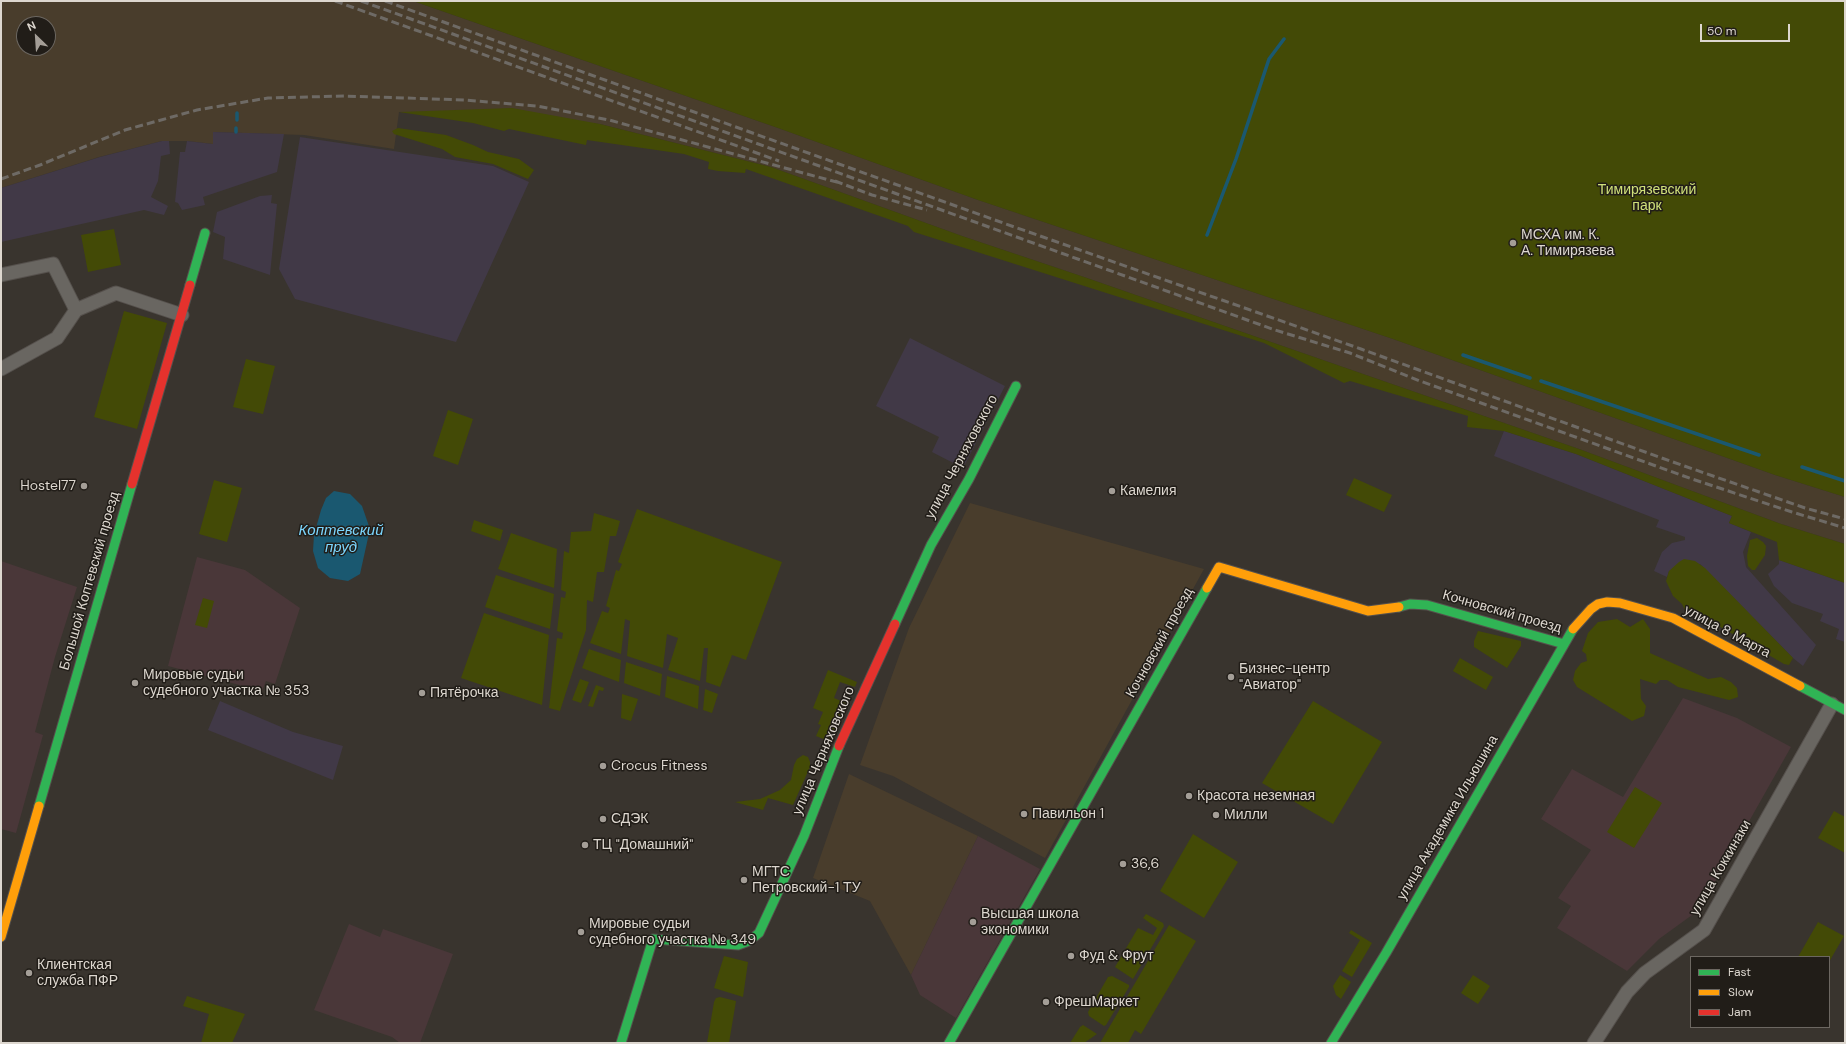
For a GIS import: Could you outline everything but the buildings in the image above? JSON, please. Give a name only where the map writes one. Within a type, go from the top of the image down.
[{"type":"street","name":"Большой Коптевский проезд","points":[[1,937],[205,233]]},
{"type":"street","points":[[1,275],[54,264],[76,310]]},
{"type":"street","points":[[1,368],[57,338],[76,310],[116,293],[182,315]]},
{"type":"street","name":"улица Черняховского","points":[[621,1043],[653,939],[738,945],[749,941],[759,934],[804,836],[832,761],[928,552],[969,479],[1016,386]]},
{"type":"street","name":"Кочновский проезд","points":[[949,1043],[1219,567],[1368,611],[1392,609],[1410,604],[1427,605],[1564,644]]},
{"type":"street","name":"улица 8 Марта","points":[[1591,609],[1598,604],[1607,602],[1620,603],[1673,618],[1845,710]]},
{"type":"street","name":"улица Академика Ильюшина","points":[[1331,1043],[1386,953],[1564,644],[1575,626],[1591,609]]},
{"type":"street","name":"улица Коккинаки","points":[[1594,1043],[1627,992],[1645,973],[1704,930],[1832,704]]},
{"type":"shaded area","points":[[1,1],[413,1],[778,128],[978,200],[1393,339],[1775,475],[1845,497],[1845,544],[1781,524],[1579,449],[962,236],[771,167],[600,124],[399,112],[394,149],[304,135],[213,132],[213,144],[187,141],[162,141],[99,157],[1,188]]},
{"type":"shaded area","points":[[213,132],[284,134],[277,172],[203,197],[205,205],[182,210],[178,203],[175,202],[180,152],[185,152],[187,141],[213,144]]},
{"type":"shaded area","points":[[300,137],[493,166],[529,182],[456,342],[295,299],[279,269]]},
{"type":"shaded area","points":[[162,141],[169,141],[170,154],[161,156],[158,181],[151,197],[168,206],[164,215],[144,210],[1,242],[1,188],[100,157]]},
{"type":"shaded area","points":[[272,195],[271,203],[277,204],[270,275],[223,259],[225,237],[213,232],[217,212],[260,196]]},
{"type":"shaded area","points":[[910,338],[1005,386],[963,468],[932,452],[939,437],[876,406]]},
{"type":"shaded area","points":[[1504,431],[1576,454],[1732,516],[1729,523],[1751,532],[1743,552],[1746,567],[1816,645],[1803,666],[1793,658],[1700,564],[1669,571],[1667,577],[1654,571],[1662,552],[1672,543],[1685,540],[1685,537],[1656,527],[1659,520],[1494,456]]},
{"type":"shaded area","points":[[970,503],[1204,569],[1045,858],[893,776],[860,765],[909,628]]},
{"type":"shaded area","points":[[197,557],[245,570],[300,608],[275,684],[266,681],[262,691],[168,666]]},
{"type":"shaded area","points":[[1779,560],[1845,583],[1845,642],[1836,639],[1839,629],[1820,621],[1823,614],[1792,603],[1774,586],[1768,574],[1779,564]]},
{"type":"shaded area","points":[[1,561],[77,587],[55,657],[35,732],[43,735],[16,833],[1,829]]},
{"type":"shaded area","points":[[1683,698],[1737,718],[1791,747],[1699,910],[1659,939],[1627,971],[1557,928],[1571,906],[1558,898],[1591,850],[1541,819],[1572,769],[1623,797]]},
{"type":"shaded area","points":[[220,701],[293,732],[343,746],[333,780],[208,730]]},
{"type":"shaded area","points":[[849,774],[978,836],[911,975],[870,901],[813,878]]},
{"type":"shaded area","name":"Высшая школа экономики","points":[[978,836],[1040,869],[956,1018],[920,995],[911,975]]},
{"type":"shaded area","points":[[349,924],[380,937],[383,929],[453,954],[420,1043],[400,1043],[392,1037],[314,1010]]},
{"type":"green space","name":"Тимирязевский парк","points":[[413,1],[1845,1],[1845,497],[1775,475],[1393,339],[978,200],[778,128]]},
{"type":"green space","points":[[512,108],[600,124],[771,167],[962,236],[1579,449],[1781,524],[1845,544],[1845,583],[1779,560],[1777,542],[1729,523],[1732,516],[1576,454],[1504,431],[1467,427],[1468,416],[1350,381],[1344,383],[1264,343],[914,232],[908,226],[746,169],[745,173],[718,171],[708,169],[709,162],[684,154],[587,140],[586,145],[509,129],[504,131],[473,123],[399,112]]},
{"type":"green space","points":[[398,128],[446,135],[488,152],[519,159],[534,170],[528,179],[493,164],[455,157],[442,149],[394,134],[392,131]]},
{"type":"green space","points":[[114,229],[121,265],[88,272],[81,235]]},
{"type":"green space","points":[[124,311],[167,323],[137,429],[94,417]]},
{"type":"green space","points":[[246,359],[275,366],[263,414],[233,407]]},
{"type":"green space","points":[[448,410],[473,419],[458,465],[433,456]]},
{"type":"green space","points":[[1354,478],[1392,495],[1384,512],[1346,495]]},
{"type":"green space","points":[[214,480],[242,488],[227,542],[199,534]]},
{"type":"green space","points":[[637,509],[782,562],[746,660],[732,655],[720,687],[706,682],[708,648],[704,648],[700,681],[668,670],[678,638],[667,634],[663,668],[627,656],[630,621],[625,619],[621,654],[590,643],[602,611],[608,613],[610,608],[606,606],[616,570],[619,571],[622,564],[618,562]]},
{"type":"green space","points":[[594,513],[620,521],[616,536],[610,536],[604,572],[597,572],[593,602],[587,600],[586,630],[560,711],[549,708],[557,638],[562,639],[563,633],[557,631],[561,597],[565,598],[566,592],[561,590],[564,551],[569,553],[571,532],[591,531]]},
{"type":"green space","points":[[474,520],[503,530],[500,541],[471,531]]},
{"type":"green space","points":[[511,533],[557,549],[554,588],[498,569]]},
{"type":"green space","points":[[1757,538],[1766,546],[1765,555],[1755,570],[1752,570],[1748,566],[1747,556],[1750,540]]},
{"type":"green space","points":[[1684,559],[1695,561],[1705,568],[1793,658],[1789,665],[1784,664],[1719,626],[1714,628],[1703,616],[1695,611],[1685,610],[1682,604],[1673,596],[1666,581],[1669,571]]},
{"type":"green space","points":[[496,575],[554,594],[550,629],[485,607]]},
{"type":"green space","points":[[203,598],[214,601],[207,628],[195,625]]},
{"type":"green space","points":[[484,613],[549,635],[542,705],[461,678]]},
{"type":"green space","points":[[1617,619],[1630,627],[1643,619],[1650,629],[1650,653],[1708,679],[1721,677],[1731,682],[1737,688],[1738,697],[1729,700],[1678,687],[1667,680],[1660,680],[1656,684],[1640,679],[1641,699],[1646,706],[1644,716],[1632,721],[1577,687],[1573,680],[1575,671],[1581,663],[1587,661],[1586,654],[1582,651],[1588,633],[1598,622]]},
{"type":"green space","points":[[1478,631],[1521,641],[1521,646],[1507,668],[1474,647],[1474,641]]},
{"type":"green space","points":[[589,649],[621,660],[619,682],[582,668]]},
{"type":"green space","points":[[1460,658],[1493,677],[1486,690],[1453,671]]},
{"type":"green space","points":[[626,662],[662,674],[660,696],[624,683]]},
{"type":"green space","points":[[828,670],[857,682],[855,687],[840,682],[834,698],[846,703],[831,742],[816,736],[821,725],[818,724],[823,712],[813,708]]},
{"type":"green space","points":[[667,676],[699,686],[698,709],[665,697]]},
{"type":"green space","points":[[580,679],[589,682],[581,703],[572,700]]},
{"type":"green space","points":[[596,685],[604,688],[603,691],[599,690],[593,707],[588,706]]},
{"type":"green space","points":[[705,689],[718,694],[712,713],[703,710]]},
{"type":"green space","points":[[622,694],[638,699],[631,721],[621,718]]},
{"type":"green space","points":[[1313,701],[1382,742],[1333,824],[1262,783]]},
{"type":"green space","points":[[803,755],[808,757],[810,767],[793,805],[768,798],[763,810],[735,802],[760,799],[780,790],[791,780],[794,765],[797,759]]},
{"type":"green space","points":[[1635,787],[1662,803],[1634,848],[1607,832]]},
{"type":"green space","points":[[1834,811],[1845,817],[1845,853],[1818,838]]},
{"type":"green space","points":[[1193,834],[1238,862],[1204,918],[1160,891]]},
{"type":"green space","points":[[1146,914],[1163,923],[1164,926],[1133,979],[1115,967],[1138,928],[1153,935],[1157,928],[1143,918]]},
{"type":"green space","points":[[1818,922],[1844,936],[1830,960],[1830,956],[1799,956]]},
{"type":"green space","points":[[1169,925],[1196,941],[1141,1034],[1135,1030],[1128,1043],[1100,1043]]},
{"type":"green space","points":[[1351,930],[1372,943],[1352,977],[1342,971],[1360,940],[1349,933]]},
{"type":"green space","points":[[724,956],[748,962],[743,997],[714,988]]},
{"type":"green space","points":[[1340,975],[1351,982],[1341,999],[1336,995],[1333,986]]},
{"type":"green space","points":[[1473,975],[1490,986],[1478,1004],[1461,993]]},
{"type":"green space","points":[[1112,976],[1129,985],[1129,987],[1104,1026],[1089,1016],[1088,1012],[1108,977]]},
{"type":"green space","points":[[187,996],[245,1014],[232,1043],[201,1043],[209,1014],[183,1006]]},
{"type":"green space","points":[[720,997],[736,1001],[729,1043],[707,1043],[714,1002],[716,998]]},
{"type":"green space","points":[[1083,1025],[1097,1034],[1084,1043],[1070,1043],[1080,1027]]},
{"type":"water","name":"Коптевский пруд","points":[[334,491],[350,494],[362,506],[370,529],[360,574],[348,581],[330,578],[318,568],[313,551],[314,535],[321,510],[326,498]]},
{"type":"waterway","points":[[1207,235],[1236,159],[1269,59],[1284,39]]},
{"type":"waterway","points":[[237,113],[237,120]]},
{"type":"waterway","points":[[1463,355],[1530,378]]},
{"type":"waterway","points":[[1541,381],[1759,455]]},
{"type":"waterway","points":[[1802,467],[1845,481]]},
{"type":"railway","points":[[335,1],[779,161]]},
{"type":"railway","points":[[361,1],[1275,330],[1350,353],[1420,381],[1692,479],[1845,528]]},
{"type":"railway","points":[[385,1],[1006,224],[1361,349],[1670,461],[1805,508],[1845,519]]},
{"type":"railway","points":[[1,179],[40,165],[125,130],[197,110],[268,98],[344,96],[465,100],[537,106],[609,120],[840,183]]},
{"type":"railway","points":[[835,181],[872,195],[927,210]]},
{"type":"traffic: fast","points":[[190,285],[205,233]]},
{"type":"traffic: fast","points":[[895,624],[931,545],[969,479],[1016,386]]},
{"type":"traffic: fast","points":[[39,806],[132,484]]},
{"type":"traffic: fast","points":[[949,1043],[1207,588]]},
{"type":"traffic: fast","points":[[1399,607],[1410,604],[1427,605],[1564,644]]},
{"type":"traffic: fast","points":[[1331,1043],[1386,953],[1573,629]]},
{"type":"traffic: fast","points":[[1800,686],[1845,710]]},
{"type":"traffic: fast","points":[[621,1043],[653,939],[738,945],[749,941],[759,933],[804,836],[839,746]]},
{"type":"traffic: slow","points":[[1207,588],[1219,567],[1368,611],[1399,607]]},
{"type":"traffic: slow","points":[[1573,629],[1591,609],[1598,604],[1607,602],[1620,603],[1673,618],[1800,686]]},
{"type":"traffic: slow","points":[[1,937],[39,806]]},
{"type":"traffic: jam","points":[[132,484],[190,285]]},
{"type":"traffic: jam","points":[[839,746],[895,624]]},
{"type":"place","name":"МСХА им. К. А. Тимирязева","points":[[1513,243]]},
{"type":"place","name":"Hostel77","points":[[84,486]]},
{"type":"place","name":"Камелия","points":[[1112,491]]},
{"type":"place","name":"Бизнес-центр \"Авиатор\"","points":[[1231,677]]},
{"type":"place","name":"Мировые судьи судебного участка № 353","points":[[135,683]]},
{"type":"place","name":"Пятёрочка","points":[[422,693]]},
{"type":"place","name":"Crocus Fitness","points":[[603,766]]},
{"type":"place","name":"Красота неземная","points":[[1189,796]]},
{"type":"place","name":"Павильон 1","points":[[1024,814]]},
{"type":"place","name":"Милли","points":[[1216,815]]},
{"type":"place","name":"СДЭК","points":[[603,819]]},
{"type":"place","name":"ТЦ \"Домашний\"","points":[[585,845]]},
{"type":"place","name":"36,6","points":[[1123,864]]},
{"type":"place","name":"МГТС Петровский-1 ТУ","points":[[744,880]]},
{"type":"place","name":"Высшая школа экономики","points":[[973,922]]},
{"type":"place","name":"Мировые судьи судебного участка № 349","points":[[581,932]]},
{"type":"place","name":"Фуд & Фрут","points":[[1071,956]]},
{"type":"place","name":"Клиентская служба ПФР","points":[[29,973]]},
{"type":"place","name":"ФрешМаркет","points":[[1046,1002]]}]
